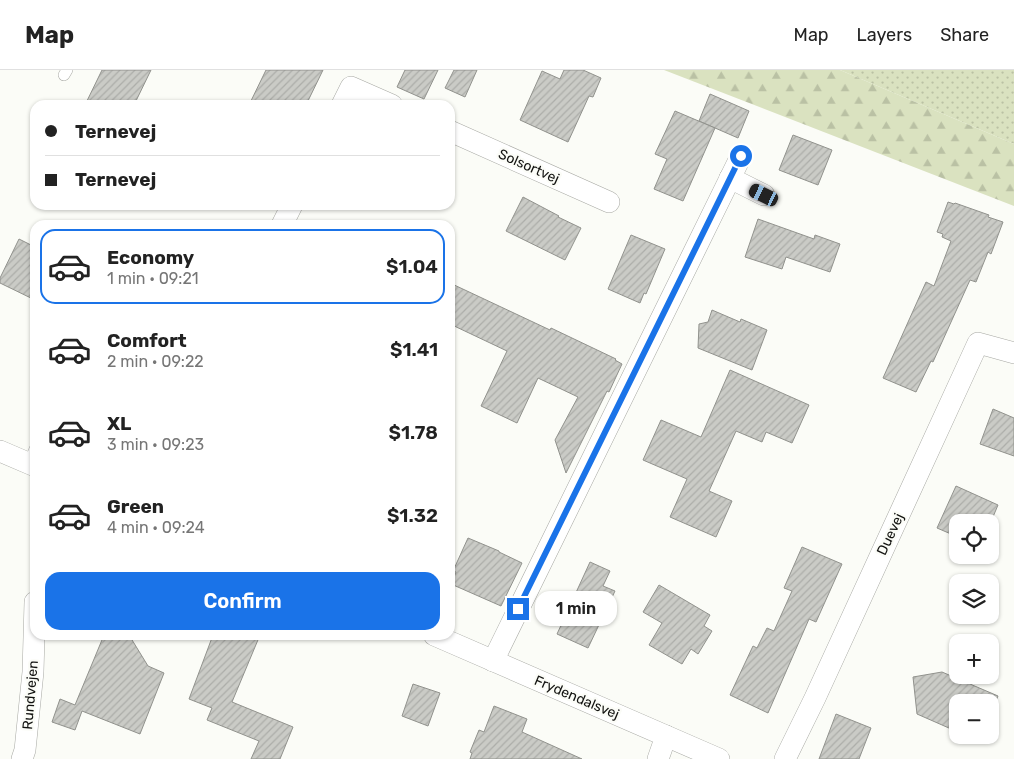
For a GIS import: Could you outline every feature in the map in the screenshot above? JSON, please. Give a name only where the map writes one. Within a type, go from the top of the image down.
[{"type":"street","points":[[344,100],[351,87],[381,100]]},
{"type":"street","name":"Solsortvej","points":[[455,133],[609,202]]},
{"type":"street","points":[[493,661],[741,156]]},
{"type":"street","points":[[730,178],[764,195]]},
{"type":"street","name":"Duevej","points":[[785,759],[815,698],[978,343],[1014,353]]},
{"type":"street","points":[[0,451],[30,459]]},
{"type":"street","name":"Rundvejen","points":[[22,759],[25,750],[33,672],[34,640]]},
{"type":"street","name":"Frydendalsvej","points":[[445,640],[719,759]]},
{"type":"street","points":[[658,759],[666,736]]},
{"type":"green space","points":[[664,70],[840,70],[1014,144],[1014,206]]},
{"type":"green space","points":[[840,70],[1014,70],[1014,144]]},
{"type":"building","points":[[102,70],[151,70],[136,100],[87,100]]},
{"type":"building","points":[[266,70],[323,70],[308,100],[251,100]]},
{"type":"building","points":[[405,70],[438,70],[424,99],[397,87]]},
{"type":"building","points":[[454,70],[477,70],[465,97],[445,88]]},
{"type":"building","points":[[564,70],[583,70],[601,78],[593,97],[589,96],[568,142],[520,120],[542,71],[560,79]]},
{"type":"building","points":[[710,94],[749,111],[738,138],[699,121]]},
{"type":"building","points":[[675,111],[715,128],[683,201],[654,189],[667,159],[655,154]]},
{"type":"building","points":[[793,135],[832,150],[818,185],[779,170]]},
{"type":"building","points":[[523,197],[581,228],[565,260],[506,231]]},
{"type":"building","points":[[948,202],[989,215],[988,217],[1003,222],[991,254],[988,252],[976,282],[970,280],[933,362],[931,361],[916,392],[883,378],[926,282],[934,286],[951,241],[942,237],[943,234],[937,232]]},
{"type":"building","points":[[758,219],[814,239],[815,235],[840,244],[830,272],[786,257],[782,269],[745,257]]},
{"type":"building","points":[[631,235],[665,249],[646,294],[644,293],[640,303],[608,289]]},
{"type":"building","points":[[19,239],[30,244],[30,298],[0,283],[0,278]]},
{"type":"building","points":[[455,285],[550,330],[551,328],[616,359],[622,364],[566,473],[555,440],[578,397],[538,378],[517,423],[481,406],[507,351],[455,326]]},
{"type":"building","points":[[712,310],[740,322],[741,319],[767,330],[752,370],[698,348],[699,324],[708,322]]},
{"type":"building","points":[[730,370],[809,405],[792,443],[766,432],[762,442],[736,431],[709,491],[732,501],[716,537],[670,517],[687,479],[643,460],[661,420],[701,437]]},
{"type":"building","points":[[993,409],[1014,418],[1014,456],[980,444]]},
{"type":"building","points":[[956,486],[998,505],[994,514],[949,514],[949,533],[937,528]]},
{"type":"building","points":[[468,538],[522,563],[501,606],[455,586],[455,567]]},
{"type":"building","points":[[802,547],[842,564],[816,622],[809,619],[768,713],[730,695],[753,646],[757,648],[767,628],[774,631],[792,591],[784,588]]},
{"type":"building","points":[[590,562],[610,571],[603,586],[615,591],[588,648],[557,634]]},
{"type":"building","points":[[659,585],[710,615],[704,626],[712,631],[698,654],[691,649],[682,664],[649,645],[662,623],[643,612]]},
{"type":"building","points":[[102,640],[132,640],[148,666],[164,673],[140,734],[82,711],[75,730],[52,722],[60,699],[75,705]]},
{"type":"building","points":[[211,640],[258,640],[232,702],[293,727],[280,759],[251,759],[259,741],[207,720],[212,708],[189,699]]},
{"type":"building","points":[[942,672],[949,675],[949,684],[970,684],[993,694],[949,694],[949,728],[917,714],[913,677]]},
{"type":"building","points":[[413,684],[440,693],[428,726],[402,716]]},
{"type":"building","points":[[494,706],[527,719],[522,732],[582,759],[470,759],[472,753],[470,752],[479,730],[484,732]]},
{"type":"building","points":[[836,714],[871,728],[859,759],[819,759]]},
{"type":"route","points":[[518,609],[741,156]]}]
